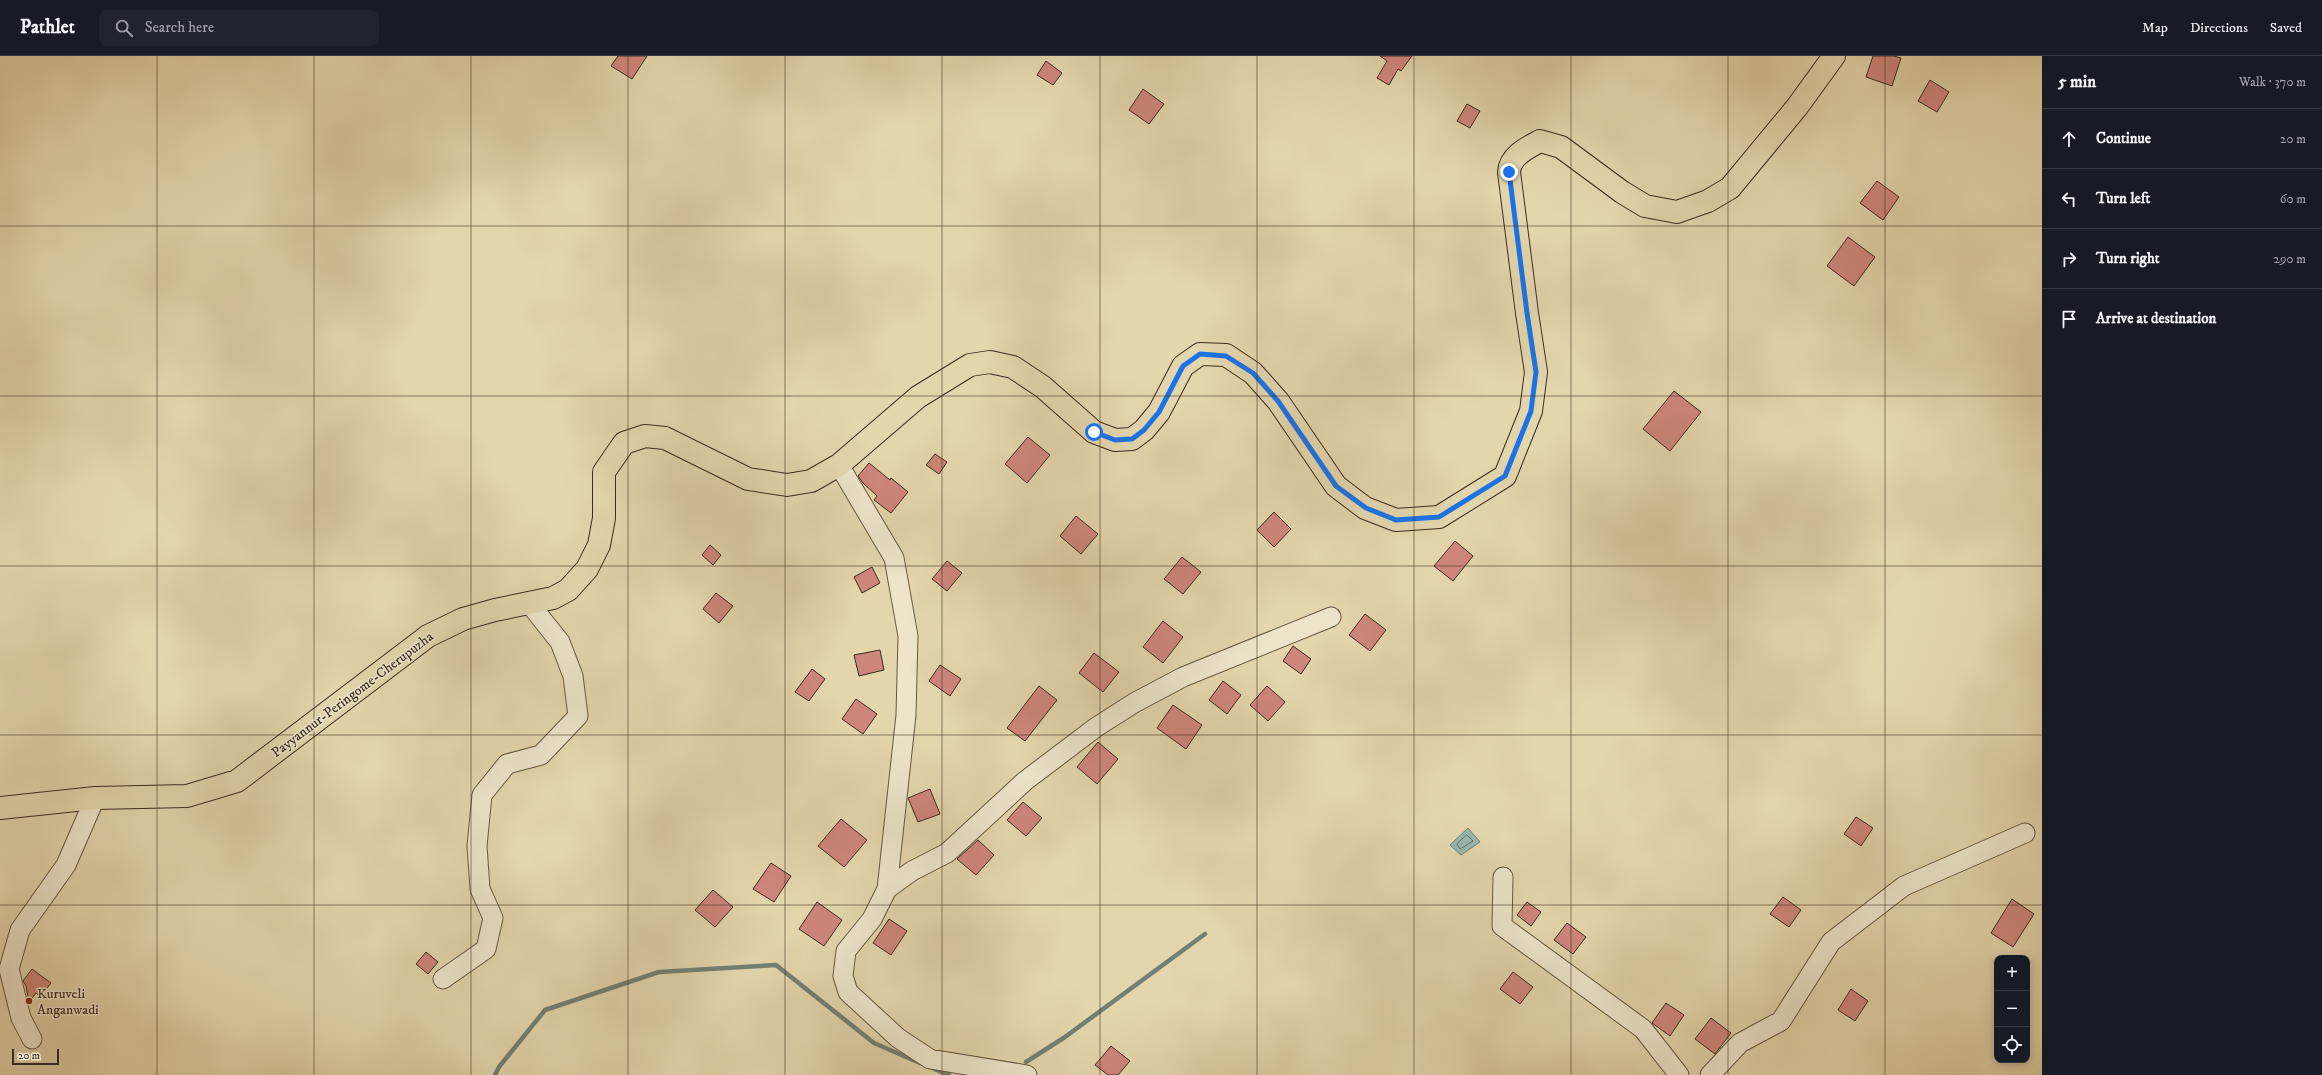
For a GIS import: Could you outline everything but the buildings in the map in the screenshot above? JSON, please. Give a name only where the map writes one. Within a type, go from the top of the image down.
[{"type":"main road","name":"Payyannur-Peringome-Cherupuzha","points":[[0,808],[95,798],[187,796],[236,782],[428,636],[463,619],[553,598],[568,590],[586,569],[599,545],[602,524],[604,472],[624,443],[645,436],[665,438],[748,479],[787,485],[811,481],[839,465],[918,396],[970,365],[990,362],[1013,367],[1042,387],[1094,432],[1115,440],[1132,439],[1144,430],[1159,412],[1183,366],[1200,354],[1226,356],[1253,373],[1278,401],[1336,486],[1366,508],[1396,520],[1439,517],[1505,476],[1531,411],[1536,372],[1509,172],[1510,167],[1522,150],[1540,141],[1561,147],[1594,169],[1622,192],[1645,206],[1677,212],[1708,201],[1730,188],[1797,107],[1834,56]]},
{"type":"street","points":[[839,465],[894,558],[908,636],[906,715],[887,889],[872,919],[846,951],[843,976],[848,992],[898,1038],[930,1059],[1027,1075]]},
{"type":"street","points":[[444,979],[486,949],[492,924],[493,918],[480,889],[477,846],[482,794],[507,764],[541,755],[578,716],[574,676],[560,642],[528,603]]},
{"type":"street","points":[[887,889],[912,870],[947,853],[1025,781],[1095,728],[1134,703],[1184,677],[1331,617]]},
{"type":"street","points":[[32,1040],[21,1018],[9,969],[20,930],[66,865],[95,798]]},
{"type":"street","points":[[1710,1075],[1740,1043],[1781,1021],[1831,942],[1837,937],[1904,886],[2025,833]]},
{"type":"street","points":[[1503,877],[1502,926],[1643,1029],[1679,1075]]},
{"type":"water","points":[[1468,828],[1480,842],[1461,855],[1450,845]]},
{"type":"waterway","points":[[1026,1062],[1065,1037],[1205,934]]},
{"type":"waterway","points":[[495,1075],[499,1067],[545,1010],[659,972],[776,965],[874,1043],[920,1063]]},
{"type":"waterway","points":[[932,1068],[949,1075]]},
{"type":"place","name":"Kuruveli Anganwadi","points":[[29,1001]]},
{"type":"route","points":[[1094,432],[1115,440],[1132,439],[1144,430],[1159,412],[1170,388],[1183,366],[1200,354],[1226,356],[1253,373],[1278,401],[1298,428],[1336,486],[1366,508],[1396,520],[1439,517],[1458,503],[1505,476],[1531,411],[1536,372],[1509,172]]}]
